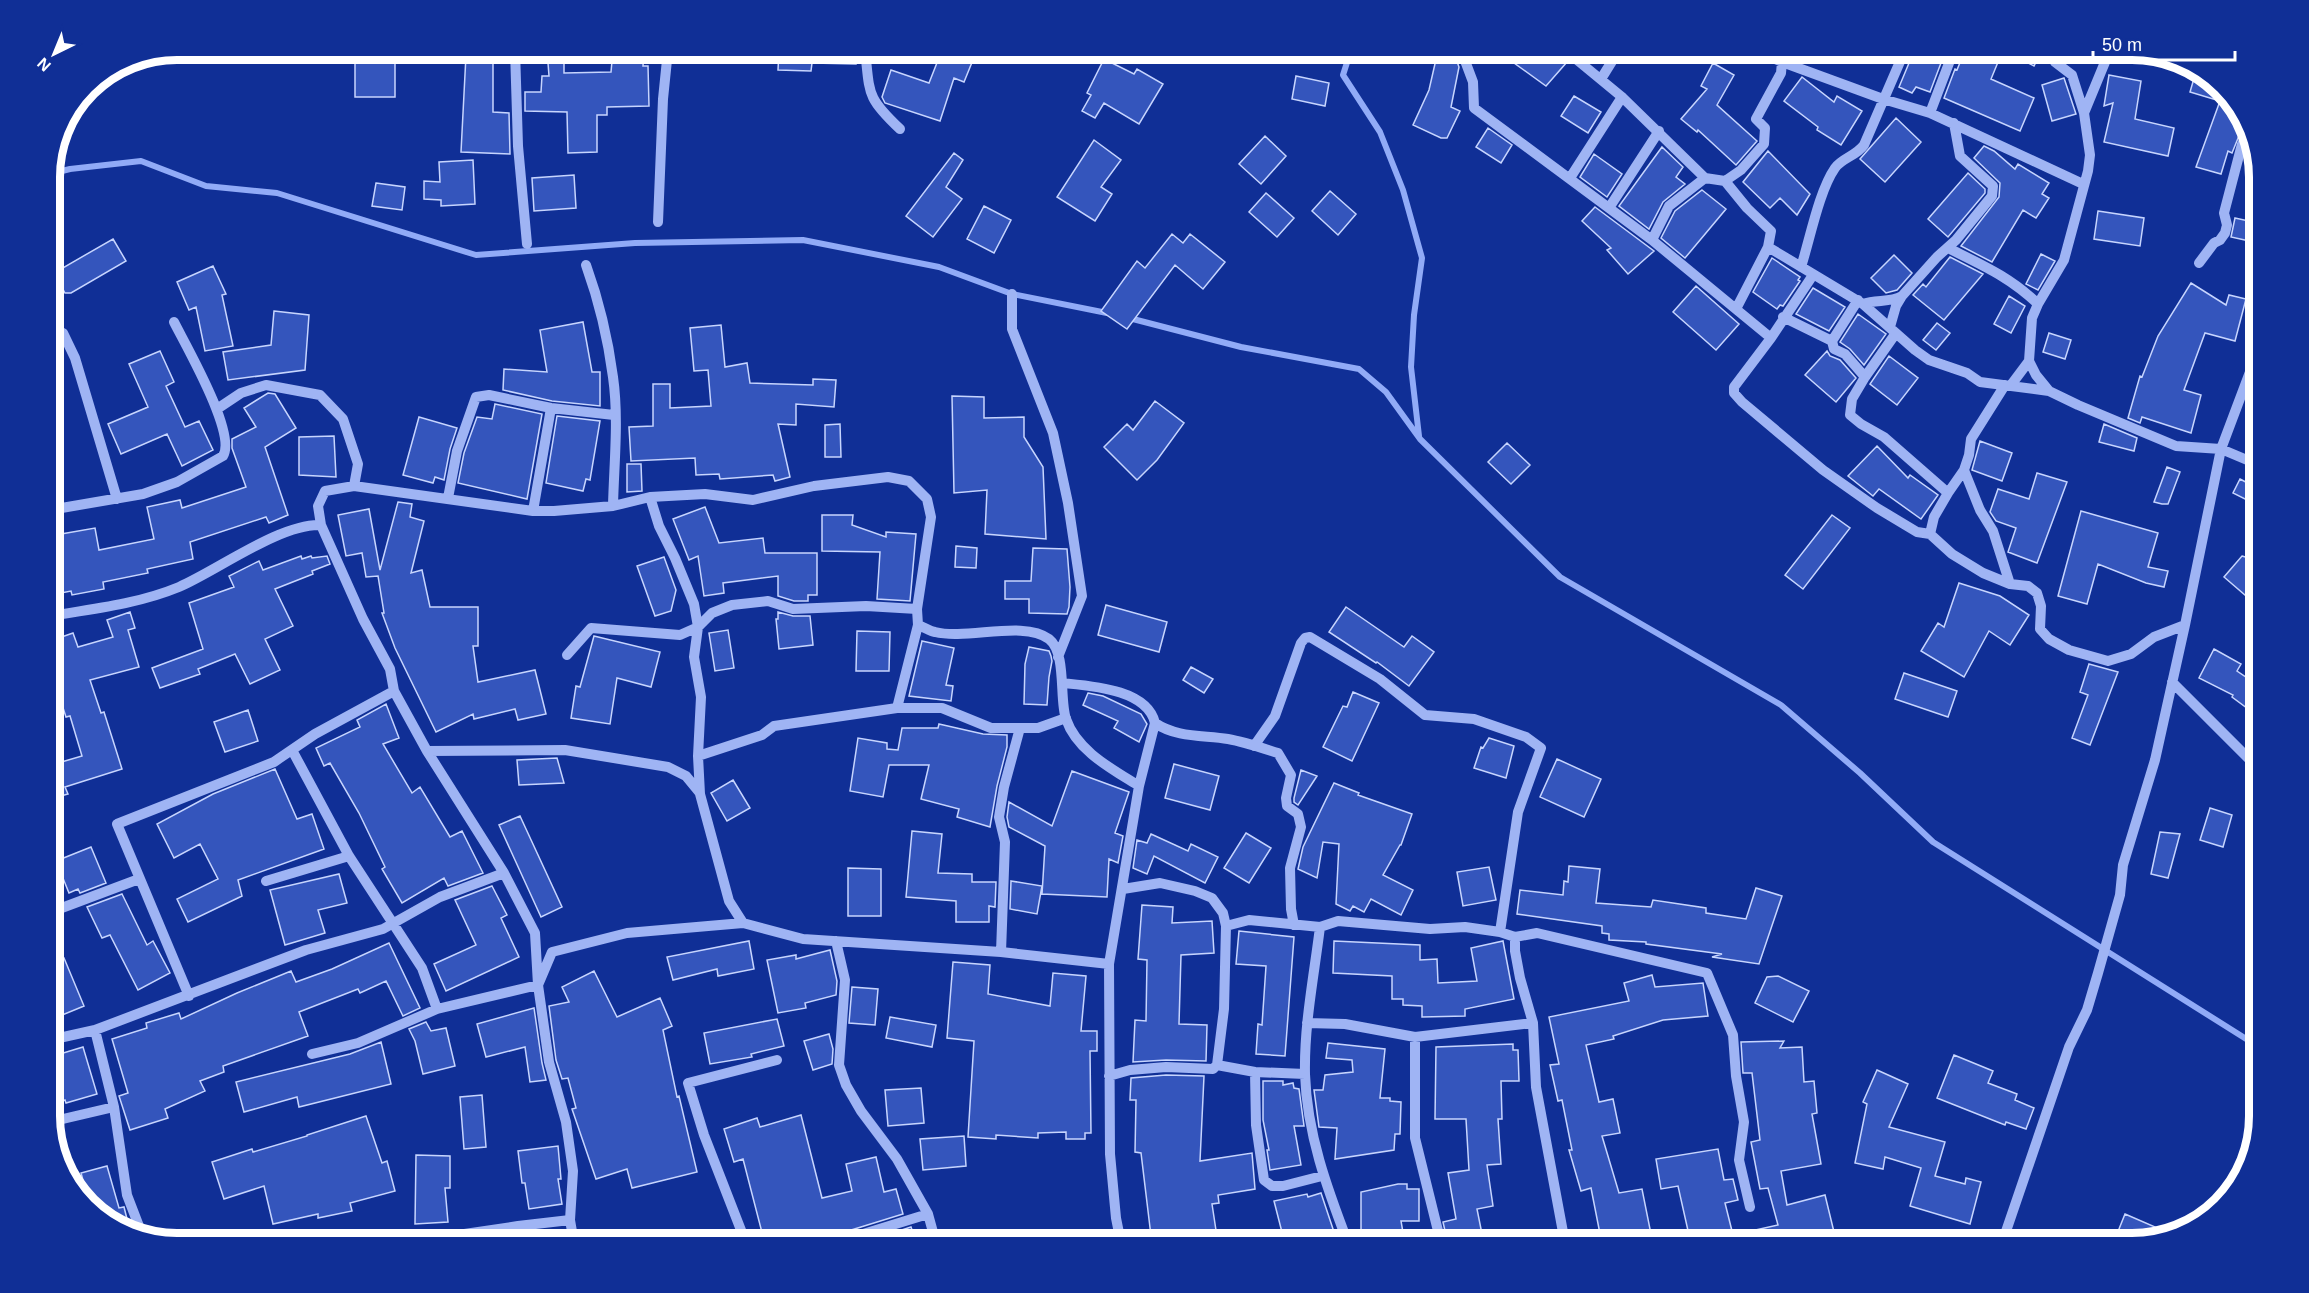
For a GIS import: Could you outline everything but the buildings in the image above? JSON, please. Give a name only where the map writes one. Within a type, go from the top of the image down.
[{"type":"street","points":[[515,60],[518,146],[527,244]]},
{"type":"street","points":[[658,222],[663,99],[667,60]]},
{"type":"street","points":[[866,60],[869,93],[878,108],[900,129]]},
{"type":"street","points":[[1465,60],[1473,82],[1474,108],[1652,240],[1771,338]]},
{"type":"street","points":[[1576,60],[1622,97],[1705,178],[1725,181],[1742,170],[1764,144],[1766,128],[1756,119],[1780,73],[1782,62]]},
{"type":"street","points":[[1600,79],[1612,60]]},
{"type":"street","points":[[1777,60],[1883,99],[1930,113],[2083,184]]},
{"type":"street","points":[[1801,267],[1827,184],[1836,167],[1846,158],[1858,153],[1863,145],[1901,60]]},
{"type":"street","points":[[1930,113],[1950,60]]},
{"type":"street","points":[[2049,391],[2036,375],[2029,361],[2032,318],[2064,260],[2088,171],[2090,155],[2084,113],[2072,75],[2054,60]]},
{"type":"street","points":[[2084,113],[2106,60]]},
{"type":"street","points":[[1569,178],[1622,97]]},
{"type":"street","points":[[1948,493],[1884,437],[1850,415],[1852,399],[1893,330],[1896,306],[1902,296],[1948,248],[1992,196],[1993,186],[1960,156],[1954,123]]},
{"type":"street","points":[[1609,208],[1659,131]]},
{"type":"street","points":[[2199,263],[2225,233],[2227,225],[2224,213],[2244,144]]},
{"type":"street","points":[[1652,240],[1669,206],[1705,178]]},
{"type":"street","points":[[1725,181],[1747,208],[1771,231],[1768,247],[1736,309]]},
{"type":"street","points":[[1768,247],[1860,302],[1929,360],[1967,373],[1980,382],[2049,391],[2176,446],[2221,449],[2249,461]]},
{"type":"street","points":[[1948,248],[2019,286],[2038,304]]},
{"type":"street","points":[[586,265],[603,321],[614,378],[613,506]]},
{"type":"street","points":[[1813,275],[1771,338],[1734,387],[1734,393],[1742,402],[1823,470],[1877,508],[1917,532],[1930,534],[1952,554],[1983,573],[2010,584],[2028,586],[2037,593],[2041,606],[2040,629],[2049,639],[2069,650],[2108,661],[2131,654],[2154,637],[2185,626]]},
{"type":"street","points":[[1012,294],[1012,329],[1053,433],[1068,503],[1082,596],[1058,657]]},
{"type":"street","points":[[1865,377],[1845,354],[1834,349],[1832,341],[1860,302],[1875,299],[1894,301],[1902,296]]},
{"type":"street","points":[[1783,317],[1832,341]]},
{"type":"street","points":[[60,508],[143,494],[177,482],[223,456],[227,450],[226,438],[217,409],[174,322]]},
{"type":"street","points":[[60,332],[63,333],[75,358],[117,499]]},
{"type":"street","points":[[1930,534],[1934,517],[1964,470],[1971,439],[2008,385],[2029,361]]},
{"type":"street","points":[[2006,1233],[2069,1047],[2087,1010],[2120,895],[2123,865],[2154,760],[2185,626],[2221,449],[2249,375]]},
{"type":"street","points":[[217,409],[241,393],[266,385],[320,395],[343,419],[358,464],[354,486]]},
{"type":"street","points":[[448,498],[456,451],[476,397],[489,395],[551,408],[614,416]]},
{"type":"street","points":[[533,511],[551,408]]},
{"type":"street","points":[[1964,470],[1980,510],[1993,531],[2010,584]]},
{"type":"street","points":[[572,1233],[570,1220],[573,1171],[566,1122],[549,1062],[538,985],[535,933],[504,873],[428,751],[394,691],[390,669],[363,620],[321,525],[318,506],[325,492],[354,486],[533,511],[554,511],[613,506],[650,497],[705,494],[753,500],[814,486],[888,477],[909,481],[927,499],[931,517],[917,609],[918,625],[897,708]]},
{"type":"street","points":[[650,497],[659,526],[694,604],[698,627],[694,657],[700,697],[698,756],[700,794],[729,901],[743,923]]},
{"type":"street","points":[[60,614],[129,603],[179,587],[284,532],[308,524],[321,525]]},
{"type":"street","points":[[567,655],[591,628],[680,635],[698,627],[712,613],[732,605],[768,601],[792,609],[866,606],[917,609]]},
{"type":"street","points":[[918,625],[935,632],[953,634],[1034,631],[1051,640],[1058,657],[1066,718],[1079,741],[1108,767],[1139,786]]},
{"type":"street","points":[[1254,746],[1275,716],[1301,644],[1305,638],[1310,637],[1380,680],[1425,715],[1474,719],[1526,737],[1541,748],[1518,812],[1500,932]]},
{"type":"street","points":[[2172,682],[2249,759]]},
{"type":"street","points":[[1062,684],[1108,687],[1140,703],[1153,714],[1155,723],[1139,786],[1109,964],[1110,1154],[1119,1233]]},
{"type":"street","points":[[189,996],[117,824],[274,762],[315,734],[394,691]]},
{"type":"street","points":[[698,756],[762,735],[774,726],[897,708],[942,708],[991,728],[1038,728],[1066,718]]},
{"type":"street","points":[[1155,723],[1197,738],[1227,739],[1278,753],[1291,775],[1286,798],[1287,806],[1298,814],[1301,826],[1290,868],[1291,909],[1294,925]]},
{"type":"street","points":[[1001,952],[1005,842],[999,817],[1020,728]]},
{"type":"street","points":[[292,750],[349,856],[422,968],[437,1009]]},
{"type":"street","points":[[428,751],[565,750],[611,757],[668,767],[686,776],[700,794]]},
{"type":"street","points":[[266,882],[349,856]]},
{"type":"street","points":[[60,1038],[95,1030],[306,950],[383,929],[440,897],[504,873]]},
{"type":"street","points":[[60,909],[139,879]]},
{"type":"street","points":[[1109,1076],[1130,1070],[1166,1067],[1213,1069],[1217,1065],[1224,1009],[1226,926],[1223,913],[1212,898],[1195,891],[1160,884],[1123,889]]},
{"type":"street","points":[[1226,926],[1249,921],[1320,927],[1338,921],[1430,929],[1465,927],[1500,932],[1515,937],[1537,933],[1707,973],[1733,1035],[1736,1076],[1744,1122],[1739,1160],[1750,1207]]},
{"type":"street","points":[[538,985],[552,952],[627,933],[743,923],[803,939],[1001,952],[1109,964]]},
{"type":"street","points":[[1320,927],[1307,1023],[1305,1074],[1311,1126],[1322,1176],[1344,1233]]},
{"type":"street","points":[[1515,937],[1520,978],[1533,1023],[1536,1087],[1563,1233]]},
{"type":"street","points":[[836,941],[845,980],[839,1065],[846,1085],[861,1111],[897,1159],[928,1214],[933,1233]]},
{"type":"street","points":[[312,1054],[358,1043],[437,1009],[538,985]]},
{"type":"street","points":[[1307,1023],[1345,1024],[1415,1037],[1533,1023]]},
{"type":"street","points":[[95,1030],[114,1107],[127,1195],[139,1226]]},
{"type":"street","points":[[1415,1037],[1414,1138],[1439,1233]]},
{"type":"street","points":[[742,1233],[704,1135],[688,1083],[777,1060]]},
{"type":"street","points":[[1217,1065],[1255,1072],[1305,1074]]},
{"type":"street","points":[[1255,1072],[1256,1125],[1264,1180],[1272,1186],[1283,1186],[1322,1176]]},
{"type":"street","points":[[60,1120],[114,1107]]},
{"type":"street","points":[[868,1233],[928,1214]]},
{"type":"street","points":[[473,1233],[570,1220]]},
{"type":"waterway","points":[[1348,60],[1343,75],[1380,132],[1403,190],[1422,258],[1414,315],[1411,367],[1419,436]]},
{"type":"waterway","points":[[60,172],[141,161],[206,186],[277,193],[476,255],[635,243],[803,240],[939,267],[1012,294],[1107,313]]},
{"type":"waterway","points":[[1129,318],[1241,347],[1359,369],[1386,392],[1420,439],[1560,577],[1781,705],[1860,773],[1933,842],[2249,1041]]}]
